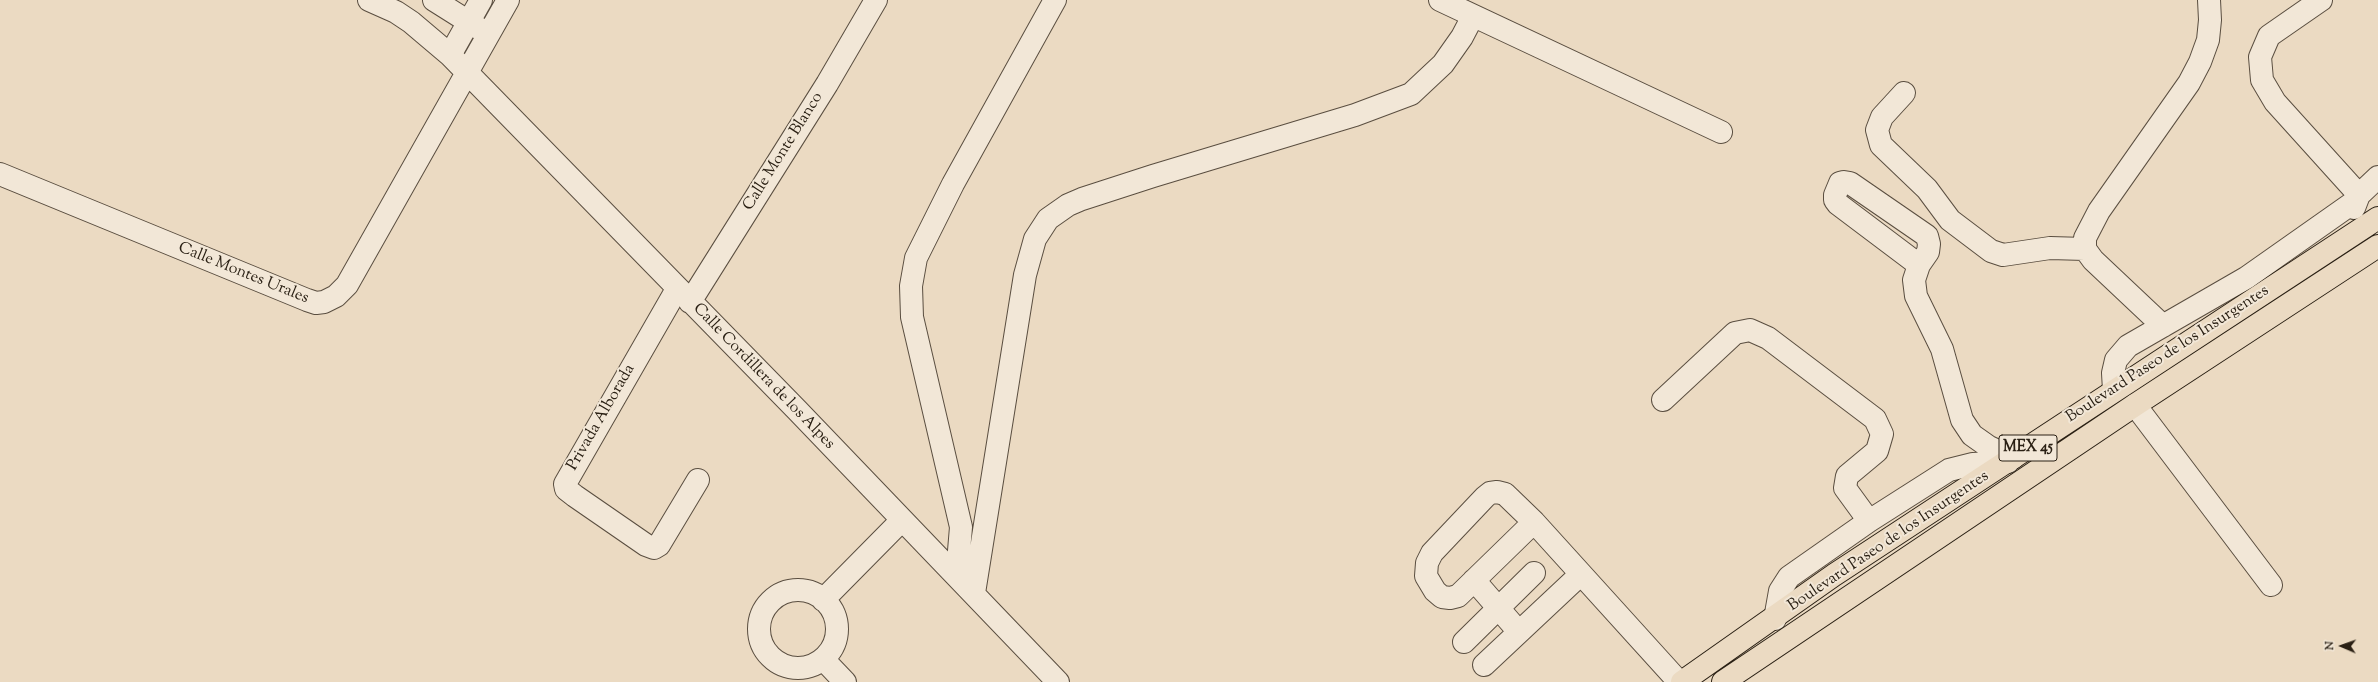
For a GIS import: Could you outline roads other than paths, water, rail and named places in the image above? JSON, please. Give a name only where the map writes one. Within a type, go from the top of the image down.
[{"type":"main road","name":"Boulevard Paseo de los Insurgentes","points":[[1680,682],[1775,619],[1834,575],[2378,218]]},
{"type":"main road","name":"Boulevard Paseo de los Insurgentes","points":[[1723,682],[2135,405],[2378,246]]},
{"type":"street","name":"Calle Cordillera de los Alpes","points":[[369,0],[396,12],[411,22],[450,55],[466,74],[957,575],[1058,682]]},
{"type":"street","points":[[434,0],[469,20],[487,34]]},
{"type":"street","points":[[450,55],[481,0]]},
{"type":"street","name":"Calle Montes Urales","points":[[0,174],[316,303],[324,302],[336,296],[346,285],[466,74],[487,34],[508,0]]},
{"type":"street","name":"Calle Monte Blanco","points":[[684,296],[823,90],[876,0]]},
{"type":"street","points":[[957,575],[961,527],[912,317],[911,286],[916,258],[950,191],[1055,0]]},
{"type":"street","points":[[1440,0],[1721,132]]},
{"type":"street","points":[[2163,326],[2093,260],[2085,248],[2085,238],[2088,229],[2189,83],[2200,62],[2208,40],[2210,20],[2209,0]]},
{"type":"street","points":[[2321,0],[2269,36],[2260,57],[2262,80],[2275,102],[2357,198],[2353,235]]},
{"type":"street","points":[[974,593],[1024,282],[1035,239],[1048,218],[1068,205],[1082,199],[1355,115],[1411,94],[1443,64],[1473,16]]},
{"type":"street","points":[[1904,93],[1882,117],[1877,130],[1881,145],[1926,189],[1950,220],[1991,252],[2003,255],[2022,254],[2050,248],[2085,248]]},
{"type":"street","points":[[2114,390],[2113,373],[2116,360],[2128,346],[2246,278],[2313,232],[2357,198],[2378,177]]},
{"type":"street","points":[[2313,232],[2327,252]]},
{"type":"street","points":[[1919,265],[1914,280],[1916,296],[1942,349],[1962,420],[1972,435],[2010,460]]},
{"type":"street","name":"Privada Alborada","points":[[684,296],[565,484],[566,488],[575,496],[646,545],[654,548],[659,545],[698,480]]},
{"type":"street","points":[[1663,400],[1735,333],[1750,330],[1768,338],[1875,419],[1882,434],[1877,451],[1847,476],[1845,488],[1869,521]]},
{"type":"street","points":[[2135,405],[2271,584]]},
{"type":"street","points":[[1775,619],[1780,591],[1789,577],[1869,521],[1937,475],[1949,470],[1973,464],[2010,460]]},
{"type":"street","points":[[1534,522],[1458,596],[1450,598],[1442,597],[1435,591],[1426,576],[1426,569],[1432,553],[1485,497],[1490,493],[1497,492],[1505,494],[1534,522],[1680,682]]},
{"type":"street","points":[[823,600],[902,520]]},
{"type":"street","points":[[1464,642],[1534,573]]},
{"type":"street","points":[[1484,664],[1581,574]]},
{"type":"street","points":[[1474,580],[1519,632]]},
{"type":"street","points":[[803,591],[823,600],[835,619],[836,633],[832,648],[823,659],[802,668],[780,664],[764,648],[759,625],[768,604],[780,595],[803,591]]},
{"type":"street","points":[[823,659],[845,682]]}]
